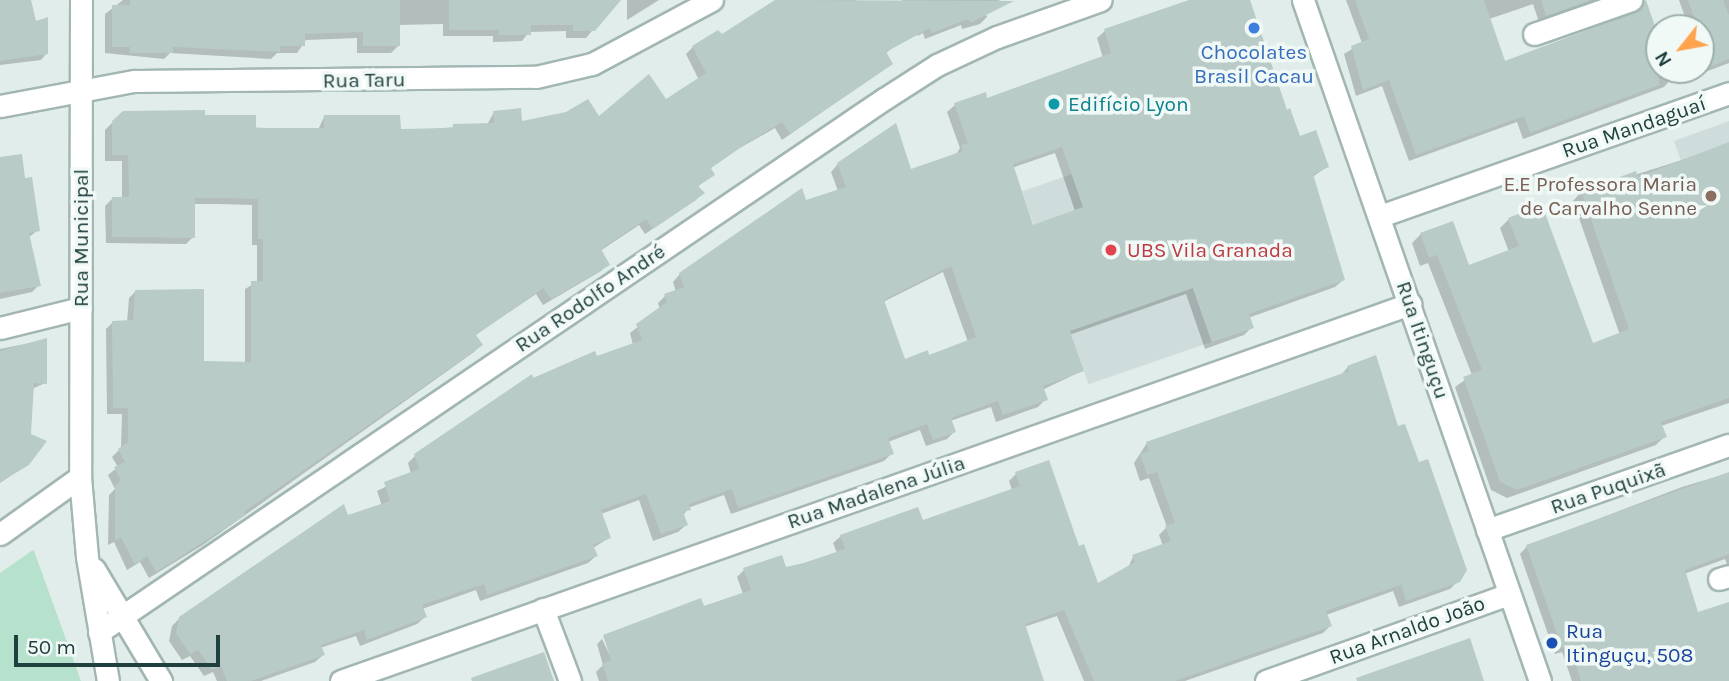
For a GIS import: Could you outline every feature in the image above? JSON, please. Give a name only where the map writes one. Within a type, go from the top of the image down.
[{"type":"street","name":"Rua Municipal","points":[[81,0],[80,477],[87,557],[108,681]]},
{"type":"street","name":"Rua Taru","points":[[0,106],[81,88],[134,81],[536,77],[592,64],[712,0]]},
{"type":"street","name":"Rua Rodolfo André","points":[[99,632],[926,72],[997,37],[1101,0]]},
{"type":"street","name":"Rua Itinguçu","points":[[1303,0],[1540,681]]},
{"type":"street","points":[[1534,34],[1630,0]]},
{"type":"street","name":"Rua Mandaguaí","points":[[1380,216],[1729,93]]},
{"type":"street","name":"Rua Madalena Júlia","points":[[341,681],[1410,304]]},
{"type":"street","points":[[0,328],[80,308]]},
{"type":"street","name":"Rua Puquixã","points":[[1487,530],[1729,445]]},
{"type":"street","points":[[0,534],[80,477]]},
{"type":"street","points":[[87,557],[161,681]]},
{"type":"street","name":"Rua Arnaldo João","points":[[1266,681],[1509,594]]},
{"type":"street","points":[[543,609],[570,681]]},
{"type":"shaded area","name":"E.E Professora Maria de Carvalho Senne","points":[[1729,121],[1729,296],[1674,141]]},
{"type":"shaded area","name":"UBS Vila Granada","points":[[1145,149],[1211,342],[1088,384],[1022,191]]},
{"type":"green space","points":[[33,550],[81,681],[0,681],[0,573]]},
{"type":"building","points":[[0,0],[31,0],[36,21],[48,17],[48,54],[0,61]]},
{"type":"building","points":[[130,0],[400,0],[400,46],[363,46],[363,32],[305,34],[305,46],[280,46],[280,52],[173,47],[173,53],[130,53],[130,47],[112,47],[112,5],[130,5]]},
{"type":"building","points":[[449,0],[621,0],[595,31],[573,31],[573,25],[531,25],[531,35],[499,35],[499,30],[449,30]]},
{"type":"building","points":[[775,0],[1014,1],[970,23],[968,19],[932,33],[930,28],[886,52],[893,64],[790,134],[782,122],[711,168],[715,175],[698,186],[705,193],[653,229],[646,219],[601,249],[610,265],[551,299],[543,288],[476,335],[483,345],[244,512],[246,515],[156,572],[147,556],[135,565],[121,537],[115,540],[115,486],[121,481],[114,467],[125,462],[118,449],[128,442],[128,408],[113,408],[112,321],[133,320],[135,290],[204,289],[204,361],[251,362],[251,281],[263,281],[263,239],[258,239],[258,199],[225,198],[195,198],[195,238],[112,237],[112,197],[129,197],[128,155],[112,155],[112,121],[123,111],[205,110],[205,115],[256,115],[256,128],[324,128],[324,115],[400,115],[401,129],[453,128],[453,124],[494,123],[493,111],[521,108],[522,121],[566,112],[588,99],[599,116],[649,74],[666,99],[706,73],[692,46],[718,30],[722,34]]},
{"type":"building","points":[[1189,0],[1250,0],[1287,110],[1290,108],[1300,136],[1316,130],[1329,167],[1313,174],[1345,280],[1249,314],[1254,328],[1212,342],[1193,288],[1070,331],[1084,371],[1043,386],[1048,400],[1003,415],[998,401],[951,418],[956,432],[933,440],[927,424],[888,438],[894,454],[738,508],[732,489],[689,504],[691,510],[683,512],[688,525],[661,534],[646,494],[601,510],[611,538],[593,545],[598,556],[487,595],[484,584],[422,605],[427,617],[367,640],[364,630],[321,645],[325,655],[251,681],[227,681],[221,666],[212,670],[198,650],[190,654],[176,633],[179,617],[344,504],[348,515],[390,501],[384,482],[419,469],[414,454],[532,374],[533,378],[595,351],[597,356],[642,340],[636,324],[667,302],[664,294],[684,287],[679,273],[802,188],[806,200],[846,187],[837,163],[896,123],[911,169],[963,151],[961,145],[968,143],[954,103],[986,92],[987,98],[1111,53],[1104,29]],"holes":[[[1062,147],[1083,207],[1033,225],[1013,164]],[[951,266],[976,337],[929,355],[928,350],[905,359],[884,300]]]},
{"type":"building","points":[[1355,0],[1484,0],[1505,61],[1635,12],[1646,0],[1651,14],[1645,14],[1645,84],[1659,85],[1530,133],[1524,116],[1416,155],[1389,80],[1363,90],[1351,46],[1369,39]]},
{"type":"building","points":[[1541,0],[1591,0],[1546,16]]},
{"type":"building","points":[[1688,0],[1723,0],[1729,15],[1729,59],[1715,65],[1715,14],[1693,14]]},
{"type":"building","points":[[1729,142],[1729,398],[1661,422],[1667,437],[1517,490],[1500,482],[1463,377],[1482,370],[1437,255],[1429,258],[1420,233],[1453,221],[1469,265],[1519,246],[1508,218],[1542,205],[1593,343],[1629,329],[1581,191],[1636,171],[1638,177]]},
{"type":"building","points":[[22,154],[25,178],[32,177],[40,231],[29,233],[41,286],[0,293],[0,157]]},
{"type":"building","points":[[47,338],[47,384],[34,383],[31,434],[47,441],[29,465],[0,482],[0,351]]},
{"type":"building","points":[[1376,355],[1398,426],[1405,424],[1419,462],[1428,459],[1467,570],[1460,582],[1406,601],[1401,585],[1326,611],[1332,626],[1175,681],[1094,681],[1064,610],[1025,624],[1044,681],[608,681],[602,664],[611,660],[603,635],[701,598],[704,606],[751,590],[743,568],[782,555],[786,567],[804,563],[845,549],[840,535],[918,507],[923,520],[1020,486],[1015,472],[1049,460],[1079,546],[1084,544],[1098,583],[1135,562],[1132,555],[1171,541],[1165,526],[1175,523],[1157,472],[1147,475],[1140,454],[1149,451],[1146,442],[1349,371],[1347,366]]},
{"type":"building","points":[[1729,472],[1729,554],[1685,570],[1698,612],[1729,602],[1729,681],[1581,681],[1569,646],[1562,648],[1526,545]]},
{"type":"building","points":[[1470,638],[1484,681],[1357,681],[1356,678]]},
{"type":"building","points":[[544,652],[554,681],[472,681],[471,678]]},
{"type":"place","name":"Chocolates Brasil Cacau","points":[[1254,28]]},
{"type":"place","name":"Edifício Lyon","points":[[1054,104]]},
{"type":"place","name":"E.E Professora Maria de Carvalho Senne","points":[[1711,196]]},
{"type":"place","name":"UBS Vila Granada","points":[[1111,250]]},
{"type":"place","name":"Rua Itinguçu, 508","points":[[1552,643]]}]
